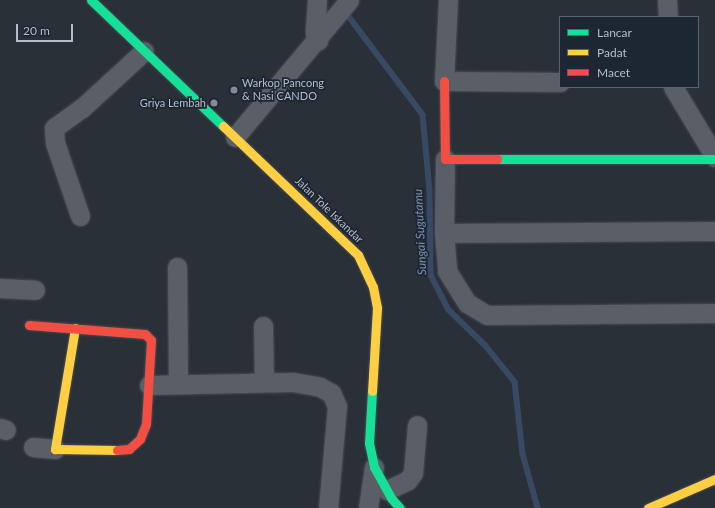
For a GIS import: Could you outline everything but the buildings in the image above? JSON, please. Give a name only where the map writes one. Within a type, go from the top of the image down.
[{"type":"street","name":"Jalan Tole Iskandar","points":[[91,0],[358,255],[373,287],[377,308],[369,443],[374,467],[392,501]]},
{"type":"street","points":[[317,0],[315,32],[318,40]]},
{"type":"street","points":[[235,137],[318,40],[349,0]]},
{"type":"street","points":[[448,0],[444,81],[444,233],[447,271],[467,303],[487,315],[715,313]]},
{"type":"street","points":[[668,0],[668,16]]},
{"type":"street","points":[[80,216],[55,143],[54,128],[82,108],[144,51]]},
{"type":"street","points":[[444,81],[559,82]]},
{"type":"street","points":[[674,88],[715,158]]},
{"type":"street","points":[[445,159],[715,158]]},
{"type":"street","points":[[444,233],[715,232]]},
{"type":"street","points":[[177,267],[178,384]]},
{"type":"street","points":[[0,288],[35,290]]},
{"type":"street","points":[[29,325],[145,334],[151,340],[146,424],[140,438],[129,449],[104,452],[33,447]]},
{"type":"street","points":[[263,326],[264,382]]},
{"type":"street","points":[[55,449],[75,328]]},
{"type":"street","points":[[149,385],[294,382],[320,387],[331,393],[337,406],[328,508]]},
{"type":"street","points":[[392,501],[413,473],[417,425]]},
{"type":"street","points":[[368,508],[374,467]]},
{"type":"street","points":[[648,508],[715,479]]},
{"type":"waterway","name":"Sungai Sugutamu","points":[[344,10],[423,115],[430,190],[431,275],[448,309],[486,346],[515,382],[523,454],[538,508]]},
{"type":"traffic: fast","points":[[91,0],[223,126]]},
{"type":"traffic: fast","points":[[497,159],[715,159]]},
{"type":"traffic: fast","points":[[372,391],[369,443],[374,467],[391,498],[400,508]]},
{"type":"traffic: slow","points":[[223,126],[358,255],[373,287],[377,308],[372,391]]},
{"type":"traffic: slow","points":[[75,328],[55,449],[117,450]]},
{"type":"traffic: slow","points":[[648,508],[715,479]]},
{"type":"traffic: jam","points":[[444,81],[445,159],[497,159]]},
{"type":"traffic: jam","points":[[29,325],[145,334],[151,340],[146,424],[140,439],[129,449],[117,450]]},
{"type":"place","name":"Warkop Pancong & Nasi CANDO","points":[[234,90]]},
{"type":"place","name":"Griya Lembah","points":[[214,103]]}]
